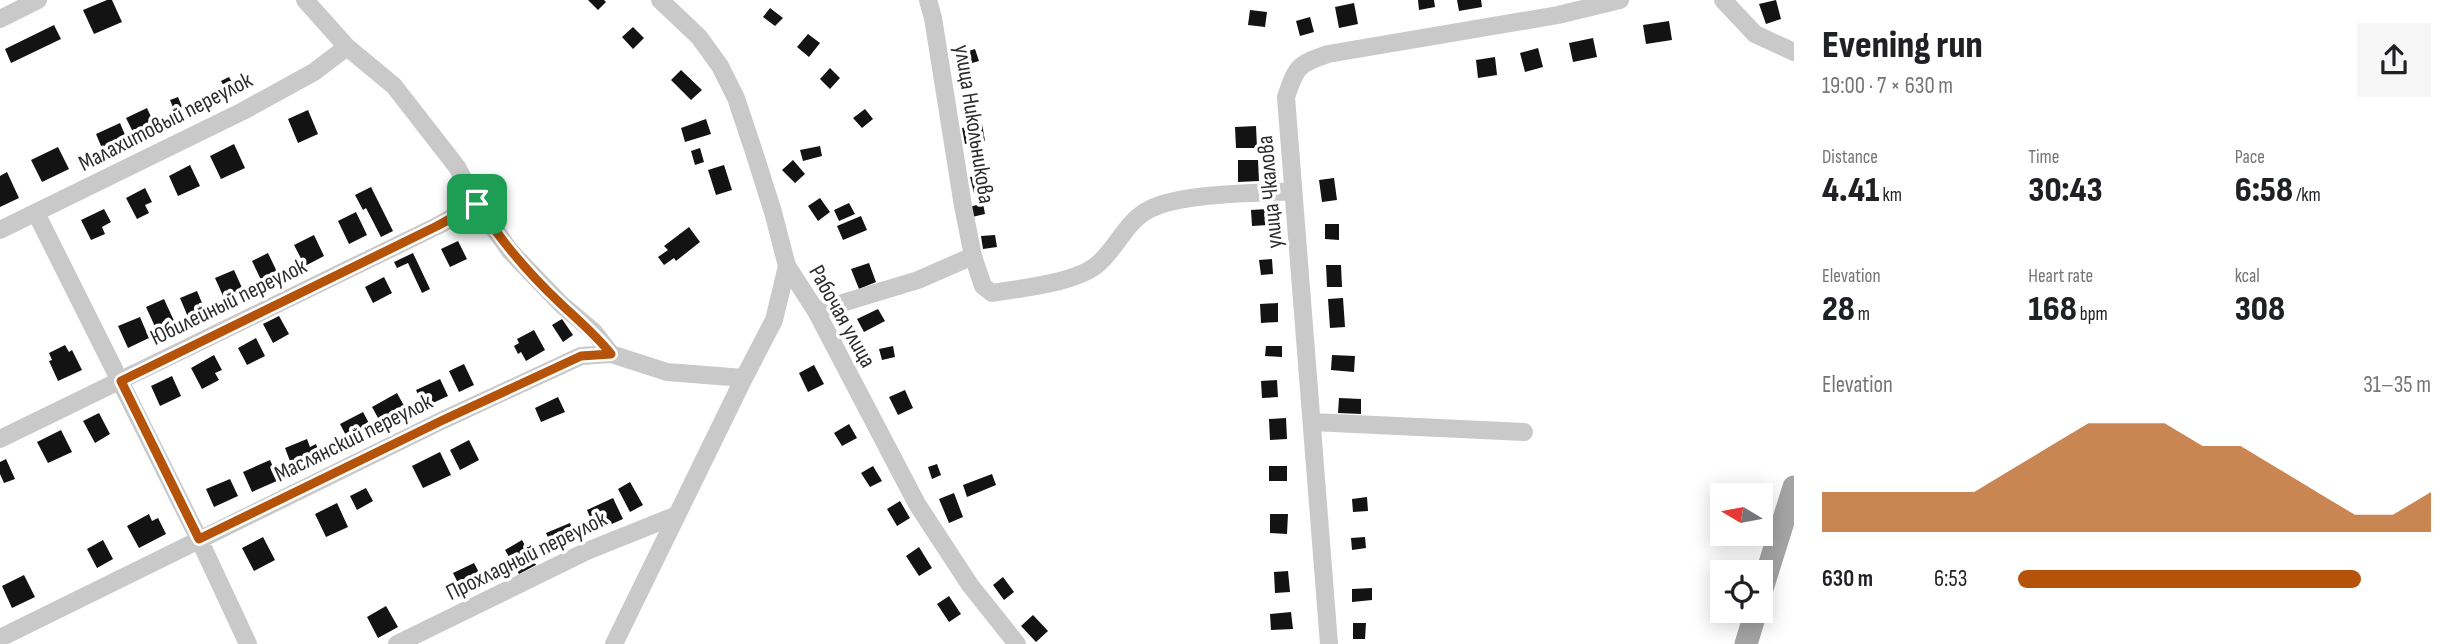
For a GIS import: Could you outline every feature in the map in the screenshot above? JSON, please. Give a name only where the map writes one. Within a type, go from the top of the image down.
[{"type":"main road","points":[[1771,560],[1794,487]]},
{"type":"main road","points":[[1746,644],[1752,623]]},
{"type":"street","points":[[4,11],[38,0]]},
{"type":"street","points":[[305,0],[347,47],[394,86],[457,167],[477,204],[510,251],[562,305],[594,332],[611,354]]},
{"type":"street","name":"Рабочая улица","points":[[660,0],[699,37],[720,66],[736,97],[773,212],[787,266],[816,311],[917,503],[970,585],[1017,644]]},
{"type":"street","name":"улица Никольникова","points":[[928,0],[973,256],[983,286],[992,293],[1082,275],[1112,250],[1133,221],[1148,210],[1169,201],[1293,191]]},
{"type":"street","name":"улица Чкалова","points":[[1329,644],[1286,97],[1294,75],[1306,62],[1328,54],[1545,18],[1620,0]]},
{"type":"street","points":[[1723,0],[1755,34],[1794,52]]},
{"type":"street","name":"Малахитовый переулок","points":[[0,230],[243,111],[314,72],[347,47]]},
{"type":"street","name":"Юбилейный переулок","points":[[0,439],[477,204]]},
{"type":"street","points":[[37,213],[199,539],[248,644]]},
{"type":"street","points":[[816,311],[918,280],[973,256]]},
{"type":"street","points":[[614,644],[774,320],[787,266]]},
{"type":"street","name":"Маслянский переулок","points":[[0,638],[443,420],[581,356],[611,354],[667,372],[744,378]]},
{"type":"street","points":[[1312,422],[1524,432]]},
{"type":"street","name":"Прохладный переулок","points":[[397,644],[587,551],[677,515]]},
{"type":"building","points":[[112,0],[122,22],[94,34],[83,10]]},
{"type":"building","points":[[588,0],[604,0],[606,2],[598,10]]},
{"type":"building","points":[[1418,0],[1434,0],[1435,7],[1419,10]]},
{"type":"building","points":[[1457,0],[1481,0],[1482,7],[1459,11]]},
{"type":"building","points":[[1776,0],[1781,19],[1766,24],[1759,4]]},
{"type":"building","points":[[1354,3],[1358,24],[1339,28],[1335,7]]},
{"type":"building","points":[[770,8],[783,18],[775,26],[763,17]]},
{"type":"building","points":[[1250,10],[1267,12],[1265,27],[1248,25]]},
{"type":"building","points":[[1310,17],[1314,32],[1300,36],[1296,21]]},
{"type":"building","points":[[1669,21],[1672,40],[1646,44],[1643,25]]},
{"type":"building","points":[[54,25],[61,39],[11,63],[5,49]]},
{"type":"building","points":[[633,27],[644,38],[633,49],[622,37]]},
{"type":"building","points":[[808,34],[820,43],[809,57],[797,47]]},
{"type":"building","points":[[1593,38],[1597,57],[1573,62],[1569,43]]},
{"type":"building","points":[[1538,48],[1543,67],[1525,72],[1520,53]]},
{"type":"building","points":[[975,49],[979,61],[962,66],[959,54]]},
{"type":"building","points":[[1495,57],[1497,75],[1478,78],[1476,60]]},
{"type":"building","points":[[830,68],[840,78],[830,89],[820,79]]},
{"type":"building","points":[[681,70],[702,90],[691,100],[671,80]]},
{"type":"building","points":[[229,77],[237,92],[230,96],[221,81]]},
{"type":"building","points":[[178,97],[185,114],[177,117],[170,100]]},
{"type":"building","points":[[147,108],[156,128],[136,138],[126,118]]},
{"type":"building","points":[[865,109],[873,119],[862,128],[853,118]]},
{"type":"building","points":[[308,110],[318,134],[298,143],[288,119]]},
{"type":"building","points":[[706,119],[711,134],[685,142],[681,128]]},
{"type":"building","points":[[120,123],[128,142],[104,153],[96,134]]},
{"type":"building","points":[[982,124],[985,141],[965,144],[962,128]]},
{"type":"building","points":[[1256,126],[1257,148],[1236,148],[1235,127]]},
{"type":"building","points":[[234,144],[245,168],[221,179],[210,156]]},
{"type":"building","points":[[820,146],[822,156],[803,161],[800,150]]},
{"type":"building","points":[[58,147],[69,169],[42,182],[31,160]]},
{"type":"building","points":[[700,148],[704,162],[695,165],[691,151]]},
{"type":"building","points":[[793,160],[805,174],[795,183],[782,170]]},
{"type":"building","points":[[1238,160],[1258,160],[1259,181],[1238,182]]},
{"type":"building","points":[[190,165],[200,186],[178,196],[169,176]]},
{"type":"building","points":[[724,165],[732,190],[716,195],[708,170]]},
{"type":"building","points":[[7,172],[19,198],[0,207],[0,176]]},
{"type":"building","points":[[984,174],[988,190],[974,193],[970,177]]},
{"type":"building","points":[[1334,178],[1337,200],[1322,202],[1319,180]]},
{"type":"building","points":[[371,187],[393,231],[381,237],[366,208],[363,210],[355,195]]},
{"type":"building","points":[[145,188],[152,202],[145,205],[149,213],[137,219],[126,198]]},
{"type":"building","points":[[820,198],[830,212],[818,221],[808,206]]},
{"type":"building","points":[[849,203],[855,214],[839,221],[834,210]]},
{"type":"building","points":[[983,203],[985,214],[972,217],[970,207]]},
{"type":"building","points":[[104,209],[111,222],[102,227],[105,234],[91,240],[81,220]]},
{"type":"building","points":[[1267,209],[1268,225],[1252,226],[1251,210]]},
{"type":"building","points":[[356,212],[367,235],[349,244],[338,221]]},
{"type":"building","points":[[861,216],[867,230],[843,240],[837,226]]},
{"type":"building","points":[[1325,224],[1339,224],[1339,240],[1325,239]]},
{"type":"building","points":[[689,227],[700,242],[676,261],[674,258],[664,265],[658,257],[668,250],[664,246]]},
{"type":"building","points":[[314,235],[324,256],[305,266],[294,245]]},
{"type":"building","points":[[995,235],[997,247],[983,249],[981,236]]},
{"type":"building","points":[[458,241],[467,259],[450,267],[441,249]]},
{"type":"building","points":[[268,253],[279,276],[263,284],[252,261]]},
{"type":"building","points":[[413,253],[430,289],[422,293],[408,263],[397,268],[394,262]]},
{"type":"building","points":[[1272,259],[1273,274],[1261,275],[1259,260]]},
{"type":"building","points":[[869,263],[876,282],[859,289],[851,269]]},
{"type":"building","points":[[1326,265],[1341,265],[1342,287],[1327,287]]},
{"type":"building","points":[[234,270],[243,290],[224,298],[215,278]]},
{"type":"building","points":[[384,277],[392,293],[373,303],[365,287]]},
{"type":"building","points":[[197,291],[205,310],[188,317],[180,298]]},
{"type":"building","points":[[1343,298],[1345,327],[1330,328],[1328,299]]},
{"type":"building","points":[[164,299],[175,323],[157,331],[146,307]]},
{"type":"building","points":[[1278,303],[1278,322],[1261,323],[1260,304]]},
{"type":"building","points":[[878,309],[885,321],[864,332],[857,319]]},
{"type":"building","points":[[279,316],[289,334],[273,343],[263,324]]},
{"type":"building","points":[[140,317],[149,338],[128,348],[118,326]]},
{"type":"building","points":[[562,319],[573,335],[563,342],[552,325]]},
{"type":"building","points":[[534,330],[545,350],[526,361],[514,346],[519,343],[517,339]]},
{"type":"building","points":[[256,338],[265,356],[247,365],[238,348]]},
{"type":"building","points":[[65,345],[69,352],[72,350],[82,370],[58,381],[49,361],[52,360],[49,353]]},
{"type":"building","points":[[893,346],[895,357],[882,360],[879,349]]},
{"type":"building","points":[[1266,346],[1282,346],[1282,357],[1265,356]]},
{"type":"building","points":[[214,355],[222,370],[215,373],[219,380],[202,389],[191,368]]},
{"type":"building","points":[[1332,355],[1355,356],[1354,372],[1331,370]]},
{"type":"building","points":[[464,364],[474,385],[459,392],[449,371]]},
{"type":"building","points":[[814,365],[824,384],[808,392],[799,373]]},
{"type":"building","points":[[172,376],[181,396],[160,406],[151,386]]},
{"type":"building","points":[[440,379],[448,396],[424,407],[416,390]]},
{"type":"building","points":[[1277,380],[1278,397],[1262,398],[1261,381]]},
{"type":"building","points":[[905,390],[913,408],[898,415],[889,397]]},
{"type":"building","points":[[397,393],[408,413],[383,427],[372,407]]},
{"type":"building","points":[[558,397],[565,412],[541,422],[535,408]]},
{"type":"building","points":[[1339,398],[1361,399],[1361,414],[1338,413]]},
{"type":"building","points":[[363,412],[373,431],[350,443],[340,424]]},
{"type":"building","points":[[99,413],[110,434],[95,443],[83,421]]},
{"type":"building","points":[[1286,418],[1287,439],[1270,440],[1269,419]]},
{"type":"building","points":[[849,424],[857,438],[842,446],[834,433]]},
{"type":"building","points":[[61,430],[72,452],[48,463],[37,442]]},
{"type":"building","points":[[307,439],[310,447],[316,444],[321,458],[293,469],[285,448]]},
{"type":"building","points":[[469,440],[479,460],[460,470],[450,450]]},
{"type":"building","points":[[440,452],[451,475],[423,488],[412,466]]},
{"type":"building","points":[[6,459],[15,479],[4,483],[0,474],[0,462]]},
{"type":"building","points":[[270,460],[279,480],[252,492],[243,472]]},
{"type":"building","points":[[937,464],[941,475],[932,479],[928,467]]},
{"type":"building","points":[[873,466],[882,481],[870,487],[861,473]]},
{"type":"building","points":[[1269,466],[1287,466],[1287,481],[1269,481]]},
{"type":"building","points":[[992,474],[996,485],[967,497],[963,485]]},
{"type":"building","points":[[230,479],[238,496],[214,507],[206,489]]},
{"type":"building","points":[[630,482],[643,505],[630,512],[618,489]]},
{"type":"building","points":[[366,488],[373,501],[357,510],[350,496]]},
{"type":"building","points":[[954,493],[963,517],[949,523],[939,499]]},
{"type":"building","points":[[1367,497],[1368,511],[1353,512],[1352,499]]},
{"type":"building","points":[[613,498],[623,519],[596,531],[587,510]]},
{"type":"building","points":[[900,501],[910,518],[897,526],[887,509]]},
{"type":"building","points":[[337,503],[348,527],[326,537],[315,514]]},
{"type":"building","points":[[149,514],[152,521],[158,518],[166,534],[139,548],[127,526]]},
{"type":"building","points":[[1270,514],[1288,514],[1287,534],[1270,533]]},
{"type":"building","points":[[570,523],[577,540],[554,550],[546,533]]},
{"type":"building","points":[[263,537],[275,560],[254,571],[242,548]]},
{"type":"building","points":[[1365,537],[1366,548],[1352,550],[1351,538]]},
{"type":"building","points":[[103,540],[113,559],[97,568],[87,549]]},
{"type":"building","points":[[522,540],[536,565],[519,574],[505,550]]},
{"type":"building","points":[[919,547],[932,568],[919,576],[906,556]]},
{"type":"building","points":[[474,563],[485,584],[464,595],[453,573]]},
{"type":"building","points":[[1288,571],[1290,592],[1275,593],[1274,572]]},
{"type":"building","points":[[24,575],[35,597],[12,608],[2,586]]},
{"type":"building","points":[[1003,577],[1014,592],[1004,600],[993,585]]},
{"type":"building","points":[[1372,588],[1372,600],[1352,602],[1352,589]]},
{"type":"building","points":[[949,596],[961,614],[949,622],[937,604]]},
{"type":"building","points":[[386,606],[398,627],[378,638],[367,617]]},
{"type":"building","points":[[1291,612],[1293,629],[1271,630],[1270,614]]},
{"type":"building","points":[[1033,615],[1048,631],[1036,642],[1021,626]]},
{"type":"building","points":[[1353,623],[1366,623],[1365,639],[1353,639]]},
{"type":"route","points":[[477,204],[510,251],[562,305],[594,332],[611,354],[581,356],[199,539],[121,381],[477,204]]}]
